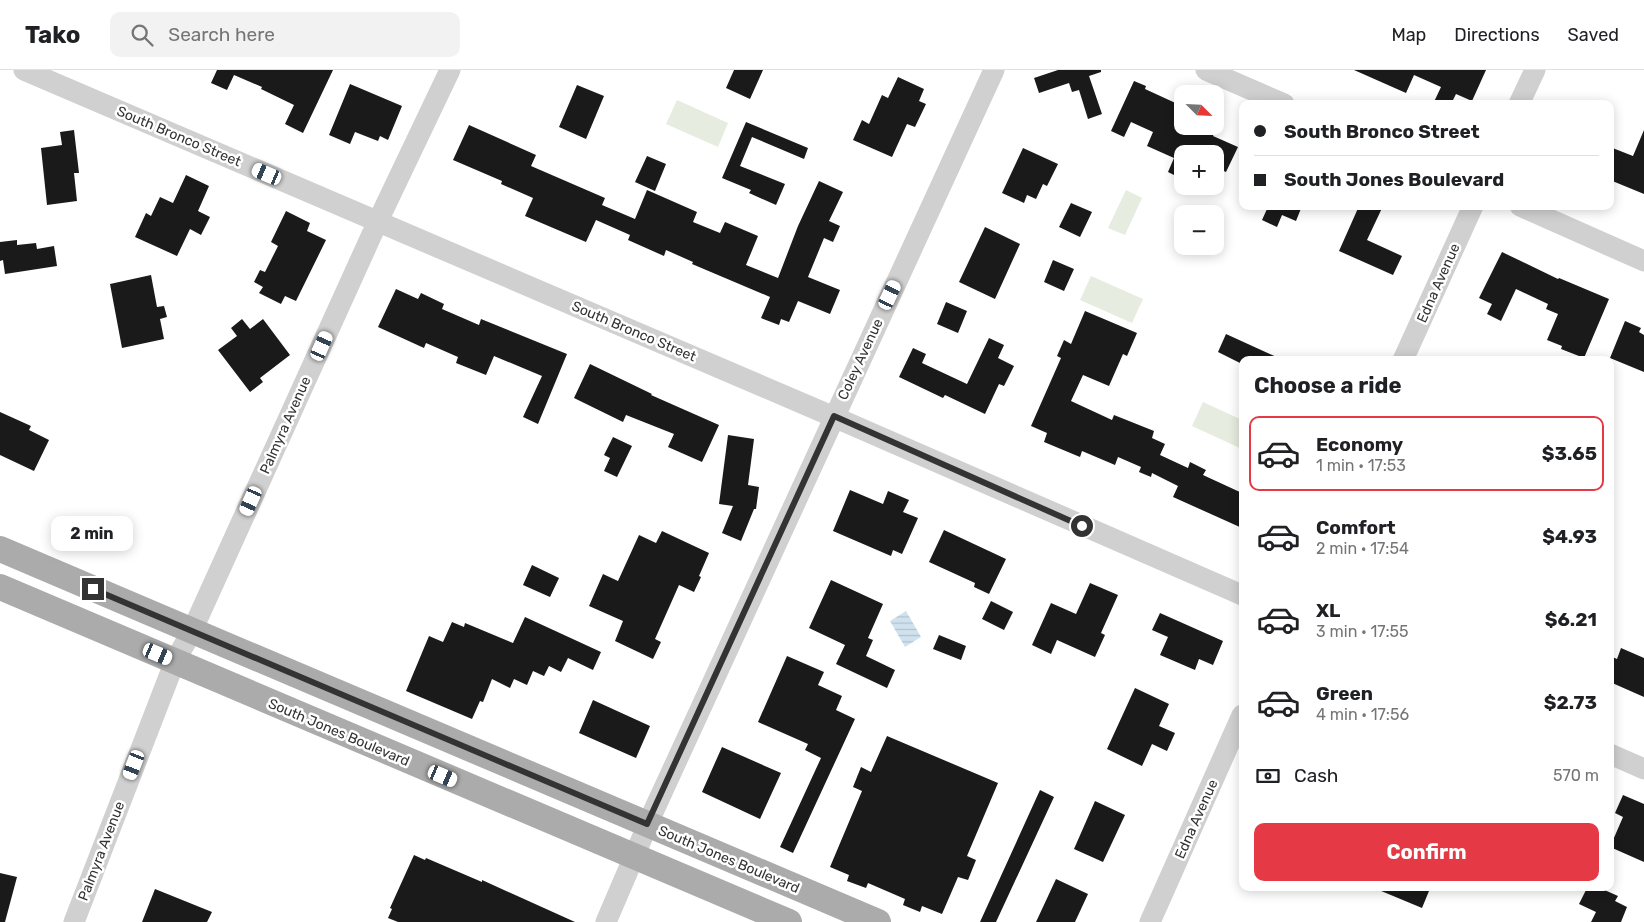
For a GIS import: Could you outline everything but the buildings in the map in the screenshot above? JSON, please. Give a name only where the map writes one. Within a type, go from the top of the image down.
[{"type":"main road","name":"South Jones Boulevard","points":[[0,550],[878,922]]},
{"type":"main road","name":"South Jones Boulevard","points":[[0,588],[789,922]]},
{"type":"street","name":"South Bronco Street","points":[[24,70],[834,416],[1239,595]]},
{"type":"street","name":"Palmyra Avenue","points":[[74,922],[175,661],[192,631],[378,221],[450,70]]},
{"type":"street","name":"Coley Avenue","points":[[606,922],[647,824],[994,70]]},
{"type":"street","points":[[1206,70],[1275,100]]},
{"type":"street","points":[[1521,100],[1535,70]]},
{"type":"street","name":"Edna Avenue","points":[[1405,356],[1471,210]]},
{"type":"street","points":[[1529,210],[1644,261]]},
{"type":"street","name":"Edna Avenue","points":[[1150,922],[1239,722]]},
{"type":"street","points":[[1614,756],[1644,769]]},
{"type":"shaded area","points":[[677,100],[728,123],[718,147],[666,124]]},
{"type":"shaded area","points":[[1126,190],[1142,198],[1125,235],[1108,228]]},
{"type":"shaded area","points":[[1091,276],[1143,299],[1132,323],[1080,300]]},
{"type":"shaded area","points":[[1203,402],[1239,419],[1239,448],[1192,426]]},
{"type":"water","points":[[906,611],[921,637],[905,647],[890,621]]},
{"type":"route","points":[[93,589],[647,824],[834,416],[1082,526]]}]
